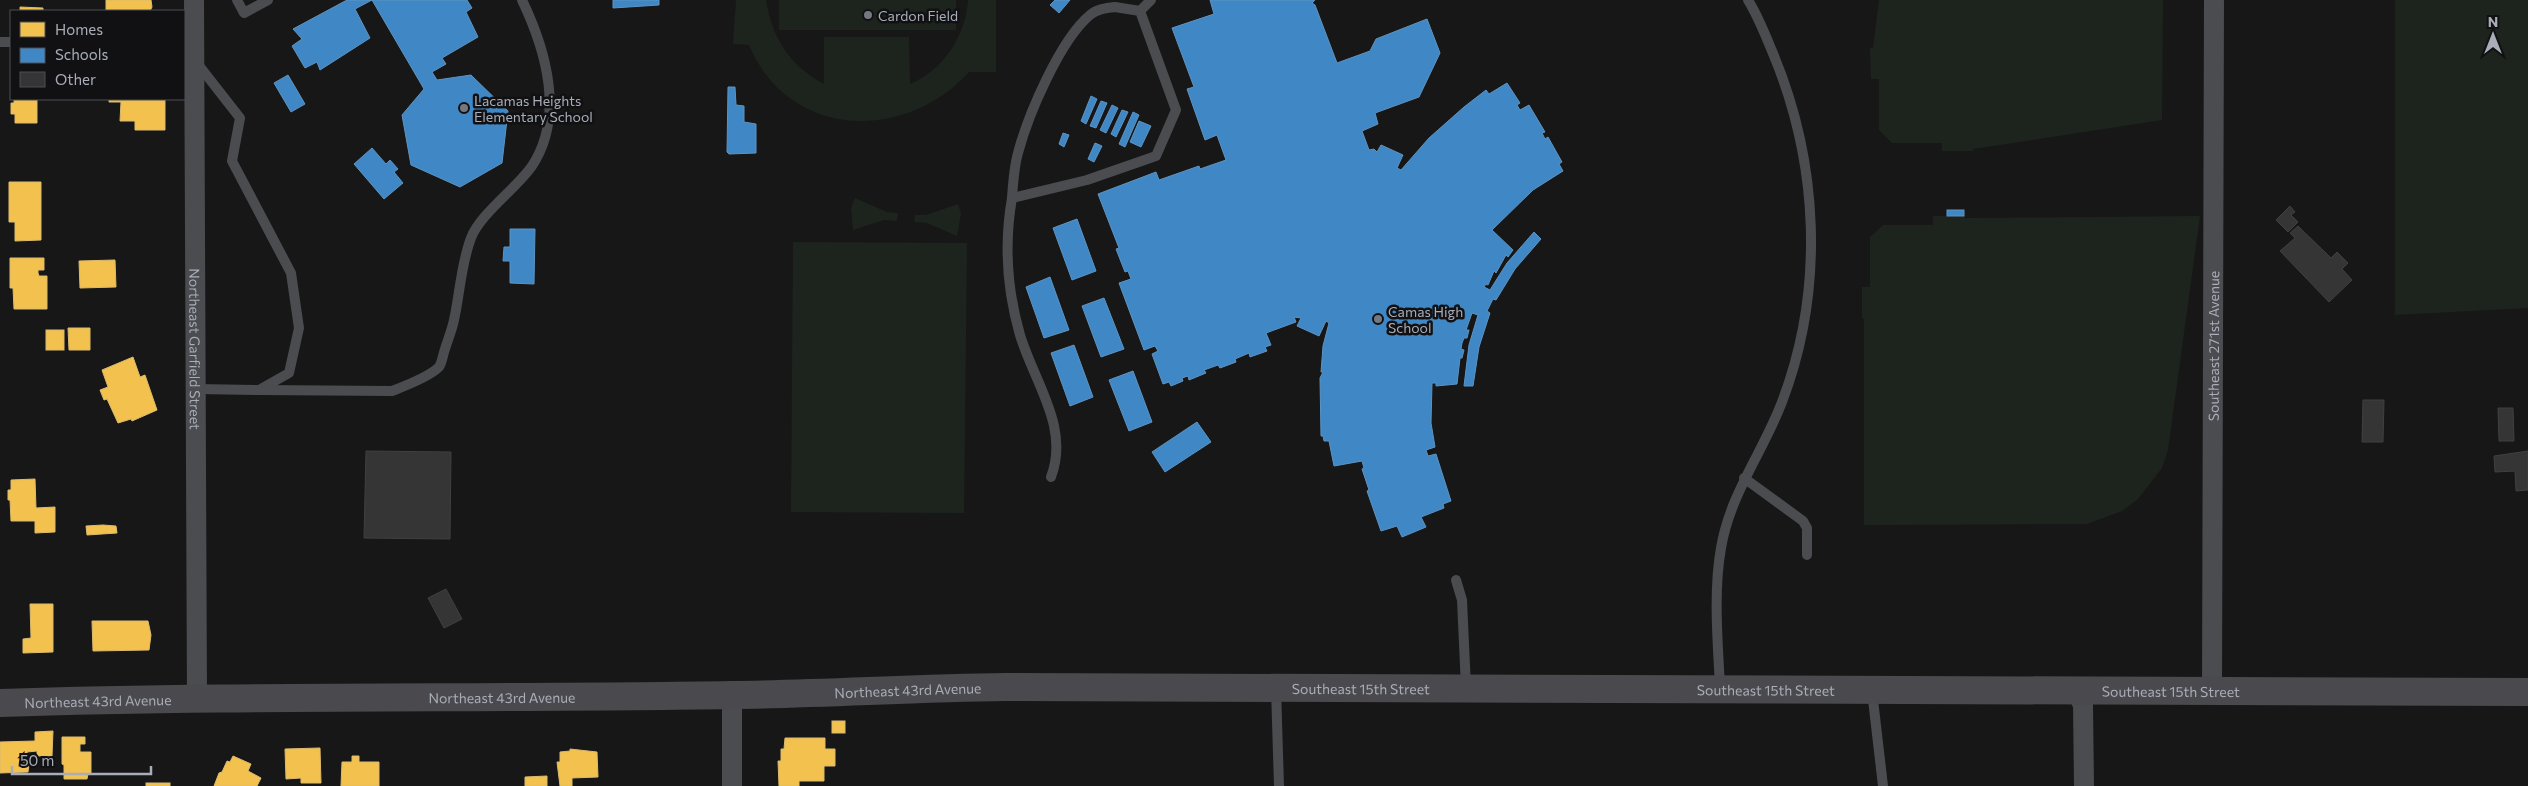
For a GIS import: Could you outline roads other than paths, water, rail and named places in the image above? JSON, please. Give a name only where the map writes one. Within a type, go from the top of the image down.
[{"type":"street","name":"Northeast Garfield Street","points":[[194,0],[197,699]]},
{"type":"street","name":"Southeast 271st Avenue","points":[[2212,691],[2214,0]]},
{"type":"street","name":"Northeast 43rd Avenue","points":[[0,703],[197,699],[732,696],[912,688],[1005,688]]},
{"type":"street","name":"Southeast 15th Street","points":[[1005,688],[2528,692]]},
{"type":"street","points":[[2076,690],[2083,705],[2084,786]]},
{"type":"street","points":[[732,696],[732,786]]},
{"type":"lane","points":[[237,0],[244,13],[268,0]]},
{"type":"lane","points":[[196,389],[392,391],[410,384],[439,366],[454,321],[471,237],[495,206],[532,166],[546,134],[551,101],[545,63],[530,16],[522,0]]},
{"type":"lane","points":[[1140,11],[1151,0]]},
{"type":"lane","points":[[1720,689],[1717,595],[1720,549],[1737,493],[1775,420],[1798,352],[1808,292],[1811,229],[1805,157],[1793,109],[1781,71],[1748,0]]},
{"type":"lane","points":[[1050,477],[1056,463],[1057,442],[1054,421],[1021,336],[1009,280],[1007,226],[1017,154],[1037,98],[1073,36],[1090,15],[1102,8],[1115,7],[1140,11]]},
{"type":"lane","points":[[1012,198],[1087,180],[1156,156],[1176,110],[1140,11]]},
{"type":"lane","points":[[195,61],[240,118],[232,161],[291,273],[299,328],[289,373],[259,390]]},
{"type":"lane","points":[[1744,478],[1803,520],[1807,528],[1807,555]]},
{"type":"lane","points":[[1456,580],[1462,600],[1466,688]]},
{"type":"lane","points":[[1276,688],[1278,786]]},
{"type":"lane","points":[[1872,690],[1883,786]]},
{"type":"place","name":"Cardon Field","points":[[868,15]]},
{"type":"place","name":"Lacamas Heights Elementary School","points":[[464,108]]},
{"type":"place","name":"Camas High School","points":[[1378,319]]}]
